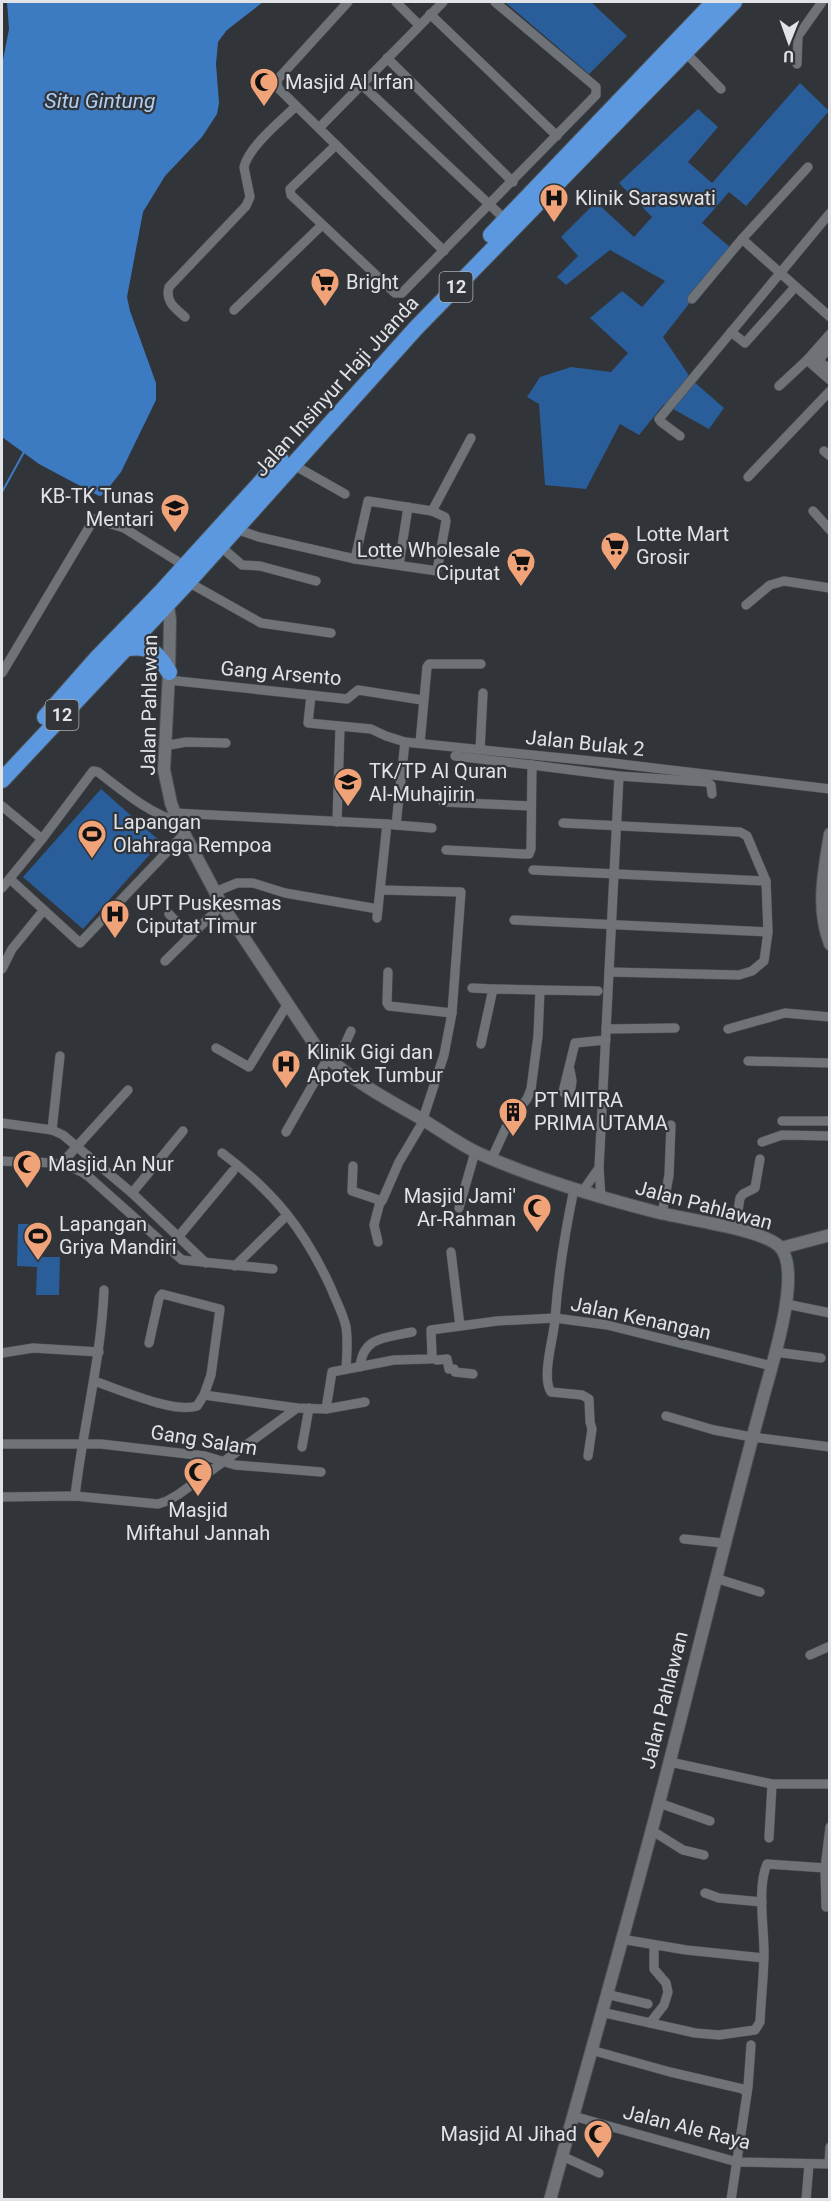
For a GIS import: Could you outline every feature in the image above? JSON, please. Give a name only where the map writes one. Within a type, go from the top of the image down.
[{"type":"highway","name":"Jalan Insinyur Haji Juanda","points":[[186,574],[220,546],[236,529],[292,464],[714,2]]},
{"type":"highway","name":"Jalan Insinyur Haji Juanda","points":[[2,780],[123,649],[166,596],[388,342],[734,2]]},
{"type":"highway","name":"Jalan Insinyur Haji Juanda","points":[[2,766],[97,658],[166,596]]},
{"type":"highway","points":[[123,649],[136,646],[151,650],[160,657],[169,676]]},
{"type":"main road","name":"Jalan Pahlawan","points":[[166,596],[169,676],[164,770],[176,817],[214,892],[308,1036],[332,1061],[381,1096],[475,1152],[578,1191],[662,1214],[735,1229],[770,1240],[781,1248],[788,1261],[786,1304],[772,1366],[723,1544],[670,1762],[550,2199]]},
{"type":"main road","points":[[830,834],[822,920],[830,944]]},
{"type":"main road","points":[[781,1248],[830,1235]]},
{"type":"street","points":[[348,2],[277,80],[278,88],[444,250]]},
{"type":"street","points":[[396,2],[419,25]]},
{"type":"street","points":[[320,127],[443,2]]},
{"type":"street","points":[[336,146],[290,189],[291,195],[395,293],[399,294],[490,206],[596,95],[596,87],[495,2]]},
{"type":"street","points":[[797,64],[798,36],[822,2]]},
{"type":"street","points":[[430,14],[557,136]]},
{"type":"street","points":[[685,52],[721,89]]},
{"type":"street","points":[[387,58],[513,182]]},
{"type":"street","points":[[361,84],[510,224]]},
{"type":"street","points":[[185,316],[171,305],[168,299],[170,287],[246,206],[250,197],[245,162],[253,149],[296,106]]},
{"type":"street","points":[[693,299],[742,239],[808,166]]},
{"type":"street","points":[[680,436],[661,423],[659,419],[830,213]]},
{"type":"street","points":[[234,310],[322,225]]},
{"type":"street","points":[[742,239],[830,317]]},
{"type":"street","points":[[731,332],[745,343],[795,287]]},
{"type":"street","points":[[779,386],[830,334]]},
{"type":"street","points":[[830,347],[818,361],[830,369]]},
{"type":"street","points":[[807,360],[830,380]]},
{"type":"street","points":[[748,477],[830,391]]},
{"type":"street","points":[[432,511],[471,438]]},
{"type":"street","points":[[292,464],[345,494]]},
{"type":"street","points":[[236,529],[259,537],[355,559],[435,572],[438,569],[446,519],[432,511],[368,501],[355,559]]},
{"type":"street","points":[[399,565],[408,507]]},
{"type":"street","points":[[813,511],[830,530]]},
{"type":"street","points":[[2,673],[94,519],[124,528],[186,574],[261,623],[331,633]]},
{"type":"street","points":[[220,546],[242,565],[260,567],[316,581]]},
{"type":"street","points":[[746,605],[777,582],[830,588]]},
{"type":"street","points":[[420,743],[425,670],[429,664],[481,664]]},
{"type":"street","name":"Gang Arsento","points":[[169,676],[347,699],[358,690],[422,699]]},
{"type":"street","points":[[480,750],[483,693]]},
{"type":"street","name":"Jalan Bulak 2","points":[[311,695],[308,723],[371,729],[405,742],[612,763],[830,789]]},
{"type":"street","points":[[337,822],[340,727]]},
{"type":"street","points":[[164,746],[186,742],[226,744]]},
{"type":"street","points":[[214,892],[237,884],[253,883],[285,893],[377,914],[405,742]]},
{"type":"street","points":[[455,756],[619,776],[707,782],[711,786],[712,794]]},
{"type":"street","points":[[446,850],[528,854],[531,849],[532,765]]},
{"type":"street","points":[[2,888],[94,771],[139,803],[164,817],[337,822],[432,828]]},
{"type":"street","points":[[601,1197],[599,1168],[619,776]]},
{"type":"street","points":[[443,802],[531,806]]},
{"type":"street","points":[[2,806],[42,838]]},
{"type":"street","points":[[563,823],[616,824],[744,833],[766,881],[768,932],[764,961],[752,971],[739,975],[609,972]]},
{"type":"street","points":[[10,879],[77,942],[82,942],[184,834]]},
{"type":"street","points":[[533,870],[766,881]]},
{"type":"street","points":[[378,1242],[374,1225],[380,1202],[399,1161],[423,1119],[444,1055],[452,1013],[461,892],[381,890]]},
{"type":"street","points":[[165,961],[222,905]]},
{"type":"street","points":[[2,969],[12,950],[43,911]]},
{"type":"street","points":[[169,914],[190,936]]},
{"type":"street","points":[[514,920],[768,932]]},
{"type":"street","points":[[388,972],[387,1003],[389,1006],[452,1013]]},
{"type":"street","points":[[472,988],[598,991]]},
{"type":"street","points":[[481,1044],[493,990]]},
{"type":"street","points":[[492,1158],[509,1121],[527,1099],[531,1089],[538,1036],[540,990]]},
{"type":"street","points":[[216,1048],[249,1067],[287,1005]]},
{"type":"street","points":[[728,1029],[785,1013],[830,1017]]},
{"type":"street","points":[[606,1029],[675,1028]]},
{"type":"street","points":[[286,1131],[351,1031]]},
{"type":"street","points":[[570,1070],[575,1043],[606,1040]]},
{"type":"street","points":[[52,1130],[60,1056]]},
{"type":"street","points":[[748,1061],[830,1063]]},
{"type":"street","points":[[61,1164],[128,1090]]},
{"type":"street","points":[[782,1121],[830,1121]]},
{"type":"street","points":[[2,1123],[52,1130],[63,1136],[132,1193],[206,1263]]},
{"type":"street","points":[[662,1214],[669,1175],[671,1125]]},
{"type":"street","points":[[132,1193],[183,1131]]},
{"type":"street","points":[[762,1142],[782,1135],[830,1136]]},
{"type":"street","points":[[459,1208],[475,1152]]},
{"type":"street","points":[[222,1153],[251,1174],[290,1216],[315,1254],[342,1314],[346,1329],[346,1368]]},
{"type":"street","points":[[735,1229],[740,1198],[755,1188],[760,1159]]},
{"type":"street","points":[[2,1161],[61,1164],[77,1169],[89,1177],[182,1260],[273,1269]]},
{"type":"street","points":[[353,1166],[352,1191],[380,1202]]},
{"type":"street","points":[[588,1456],[592,1427],[589,1419],[590,1398],[549,1390],[548,1370],[560,1272],[578,1191],[599,1168]]},
{"type":"street","points":[[179,1236],[233,1171]]},
{"type":"street","points":[[235,1266],[283,1220]]},
{"type":"street","points":[[451,1252],[460,1326]]},
{"type":"street","points":[[75,1496],[81,1442],[99,1352],[104,1290]]},
{"type":"street","points":[[94,1381],[180,1408],[197,1406],[204,1395],[211,1375],[220,1309],[162,1294],[159,1298],[149,1343]]},
{"type":"street","points":[[786,1304],[830,1313]]},
{"type":"street","name":"Jalan Kenangan","points":[[431,1358],[431,1330],[496,1321],[555,1318],[607,1325],[772,1366]]},
{"type":"street","points":[[360,1367],[363,1352],[371,1342],[412,1332]]},
{"type":"street","points":[[2,1353],[28,1348],[99,1352]]},
{"type":"street","points":[[775,1352],[821,1358]]},
{"type":"street","points":[[326,1409],[330,1374],[346,1368],[394,1360],[431,1358],[447,1359],[449,1369],[473,1374]]},
{"type":"street","points":[[204,1395],[297,1408],[326,1409],[365,1402]]},
{"type":"street","points":[[2,1497],[75,1496],[163,1503],[179,1494],[297,1408]]},
{"type":"street","points":[[302,1447],[309,1408]]},
{"type":"street","points":[[666,1416],[714,1430],[830,1447]]},
{"type":"street","name":"Gang Salam","points":[[2,1444],[81,1442],[205,1456],[235,1465],[321,1472]]},
{"type":"street","points":[[684,1539],[723,1544]]},
{"type":"street","points":[[715,1578],[760,1592]]},
{"type":"street","points":[[810,1655],[830,1646]]},
{"type":"street","points":[[670,1762],[772,1784],[830,1784]]},
{"type":"street","points":[[769,1838],[772,1784]]},
{"type":"street","points":[[658,1803],[710,1821]]},
{"type":"street","points":[[826,1907],[825,1868],[830,1827]]},
{"type":"street","points":[[651,1830],[683,1850],[704,1855]]},
{"type":"street","points":[[601,2012],[680,2031],[713,2035],[754,2031],[760,2022],[764,1958],[762,1902],[766,1864],[825,1868]]},
{"type":"street","points":[[705,1893],[719,1898],[762,1902]]},
{"type":"street","points":[[621,1939],[764,1958]]},
{"type":"street","points":[[650,2023],[664,2005],[668,1992],[666,1983],[654,1969],[654,1945]]},
{"type":"street","points":[[606,1994],[648,2004]]},
{"type":"street","points":[[731,2199],[750,2069],[751,2045]]},
{"type":"street","points":[[591,2049],[670,2072],[743,2089],[746,2092]]},
{"type":"street","name":"Jalan Ale Raya","points":[[573,2116],[737,2162],[829,2164]]},
{"type":"street","points":[[829,2164],[830,2147]]},
{"type":"street","points":[[562,2156],[599,2174]]},
{"type":"street","points":[[806,2199],[809,2164]]},
{"type":"shaded area","points":[[505,2],[591,2],[627,36],[589,74]]},
{"type":"shaded area","points":[[800,83],[829,111],[746,206],[729,192],[702,223],[732,249],[663,337],[692,380],[724,408],[709,429],[664,404],[639,435],[620,424],[586,489],[545,485],[539,404],[527,397],[540,377],[571,367],[611,372],[628,353],[590,318],[622,291],[642,307],[665,281],[610,250],[566,285],[557,277],[578,256],[561,237],[596,202],[634,237],[652,217],[619,183],[698,109],[718,127],[688,162],[712,183]]},
{"type":"shaded area","name":"Lapangan Olahraga Rempoa","points":[[101,789],[161,842],[83,929],[23,877]]},
{"type":"shaded area","name":"Lapangan Griya Mandiri","points":[[18,1224],[40,1224],[39,1257],[60,1257],[59,1295],[36,1295],[37,1267],[17,1266]]},
{"type":"water","name":"Situ Gintung","points":[[7,2],[263,2],[227,30],[218,42],[216,64],[219,103],[217,114],[202,137],[165,176],[143,212],[127,297],[156,383],[156,400],[121,472],[103,495],[99,496],[39,464],[2,437],[2,65],[9,29]]},
{"type":"waterway","points":[[2,492],[24,452]]},
{"type":"place","name":"Masjid Al Irfan","points":[[264,108]]},
{"type":"place","name":"Klinik Saraswati","points":[[554,224]]},
{"type":"place","name":"Bright","points":[[325,308]]},
{"type":"place","name":"KB-TK Tunas Mentari","points":[[175,534]]},
{"type":"place","name":"Lotte Mart Grosir","points":[[615,572]]},
{"type":"place","name":"Lotte Wholesale Ciputat","points":[[521,588]]},
{"type":"place","name":"TK/TP Al Quran Al-Muhajirin","points":[[348,808]]},
{"type":"place","name":"Lapangan Olahraga Rempoa","points":[[92,860]]},
{"type":"place","name":"UPT Puskesmas Ciputat Timur","points":[[115,940]]},
{"type":"place","name":"Klinik Gigi dan Apotek Tumbur","points":[[286,1090]]},
{"type":"place","name":"PT MITRA PRIMA UTAMA","points":[[513,1138]]},
{"type":"place","name":"Masjid An Nur","points":[[27,1190]]},
{"type":"place","name":"Masjid Jami' Ar-Rahman","points":[[537,1234]]},
{"type":"place","name":"Lapangan Griya Mandiri","points":[[38,1262]]},
{"type":"place","name":"Masjid Miftahul Jannah","points":[[198,1498]]},
{"type":"place","name":"Masjid Al Jihad","points":[[598,2160]]}]
